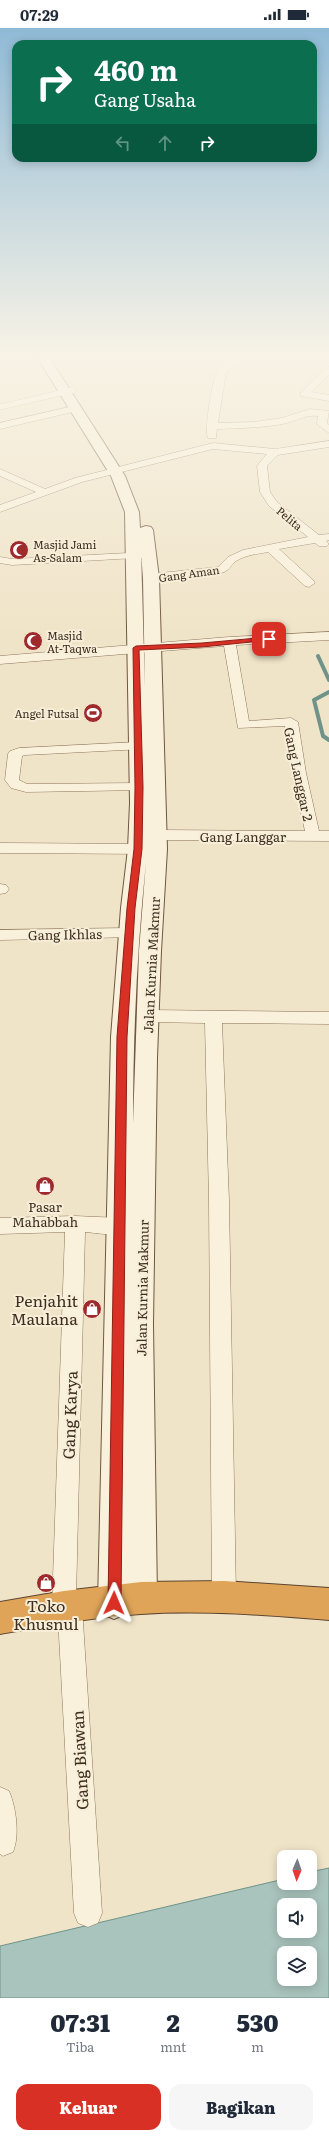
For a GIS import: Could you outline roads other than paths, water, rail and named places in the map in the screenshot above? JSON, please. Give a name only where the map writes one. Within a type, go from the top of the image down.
[{"type":"highway","points":[[0,1618],[67,1607],[127,1601],[224,1597],[329,1604]]},
{"type":"street","name":"Jalan Kurnia Makmur","points":[[105,449],[119,470],[132,512],[142,555],[151,578],[144,648],[138,746],[139,787],[151,844],[130,933],[122,1037],[120,1118],[127,1601]]},
{"type":"street","points":[[0,509],[44,492],[119,470],[203,449]]},
{"type":"street","points":[[252,449],[275,452],[296,449]]},
{"type":"street","name":"Pelita","points":[[275,452],[262,466],[266,492],[273,504],[316,540]]},
{"type":"street","points":[[0,472],[44,492]]},
{"type":"street","name":"Gang Aman","points":[[151,578],[221,570],[232,559],[240,555],[329,537]]},
{"type":"street","points":[[316,540],[329,548]]},
{"type":"street","points":[[271,548],[309,583]]},
{"type":"street","name":"Jalan Kurnia Makmur","points":[[127,1601],[140,1324],[151,844],[142,555]]},
{"type":"street","points":[[0,560],[12,562],[142,555]]},
{"type":"street","points":[[0,660],[144,648],[202,645],[229,641],[329,636]]},
{"type":"street","name":"Gang Langgar 2","points":[[229,641],[243,725],[291,722],[298,774],[313,836]]},
{"type":"street","points":[[138,746],[24,751],[15,754],[12,780],[16,785],[26,788],[139,787]]},
{"type":"street","name":"Gang Langgar","points":[[0,848],[151,844],[329,836]]},
{"type":"street","name":"Gang Ikhlas","points":[[0,935],[130,933]]},
{"type":"street","points":[[148,1016],[329,1018]]},
{"type":"street","points":[[213,1016],[219,1201],[224,1597]]},
{"type":"street","points":[[0,1226],[75,1224],[121,1226],[143,1216]]},
{"type":"street","name":"Gang Karya","points":[[67,1607],[75,1224]]},
{"type":"street","name":"Gang Biawan","points":[[67,1607],[88,1913]]},
{"type":"street","points":[[0,1800],[3,1842]]},
{"type":"water","points":[[329,1868],[329,1998],[0,1998],[0,1946],[277,1881],[277,1890],[317,1890],[317,1871]]},
{"type":"waterway","points":[[318,656],[329,680]]},
{"type":"waterway","points":[[329,692],[314,700],[323,736],[329,740]]},
{"type":"place","name":"Masjid Jami As-Salam","points":[[19,550]]},
{"type":"place","name":"Masjid At-Taqwa","points":[[33,641]]},
{"type":"place","name":"Angel Futsal","points":[[93,713]]},
{"type":"place","name":"Pasar Mahabbah","points":[[45,1186]]},
{"type":"place","name":"Penjahit Maulana","points":[[92,1309]]},
{"type":"place","name":"Toko Khusnul","points":[[46,1583]]}]
